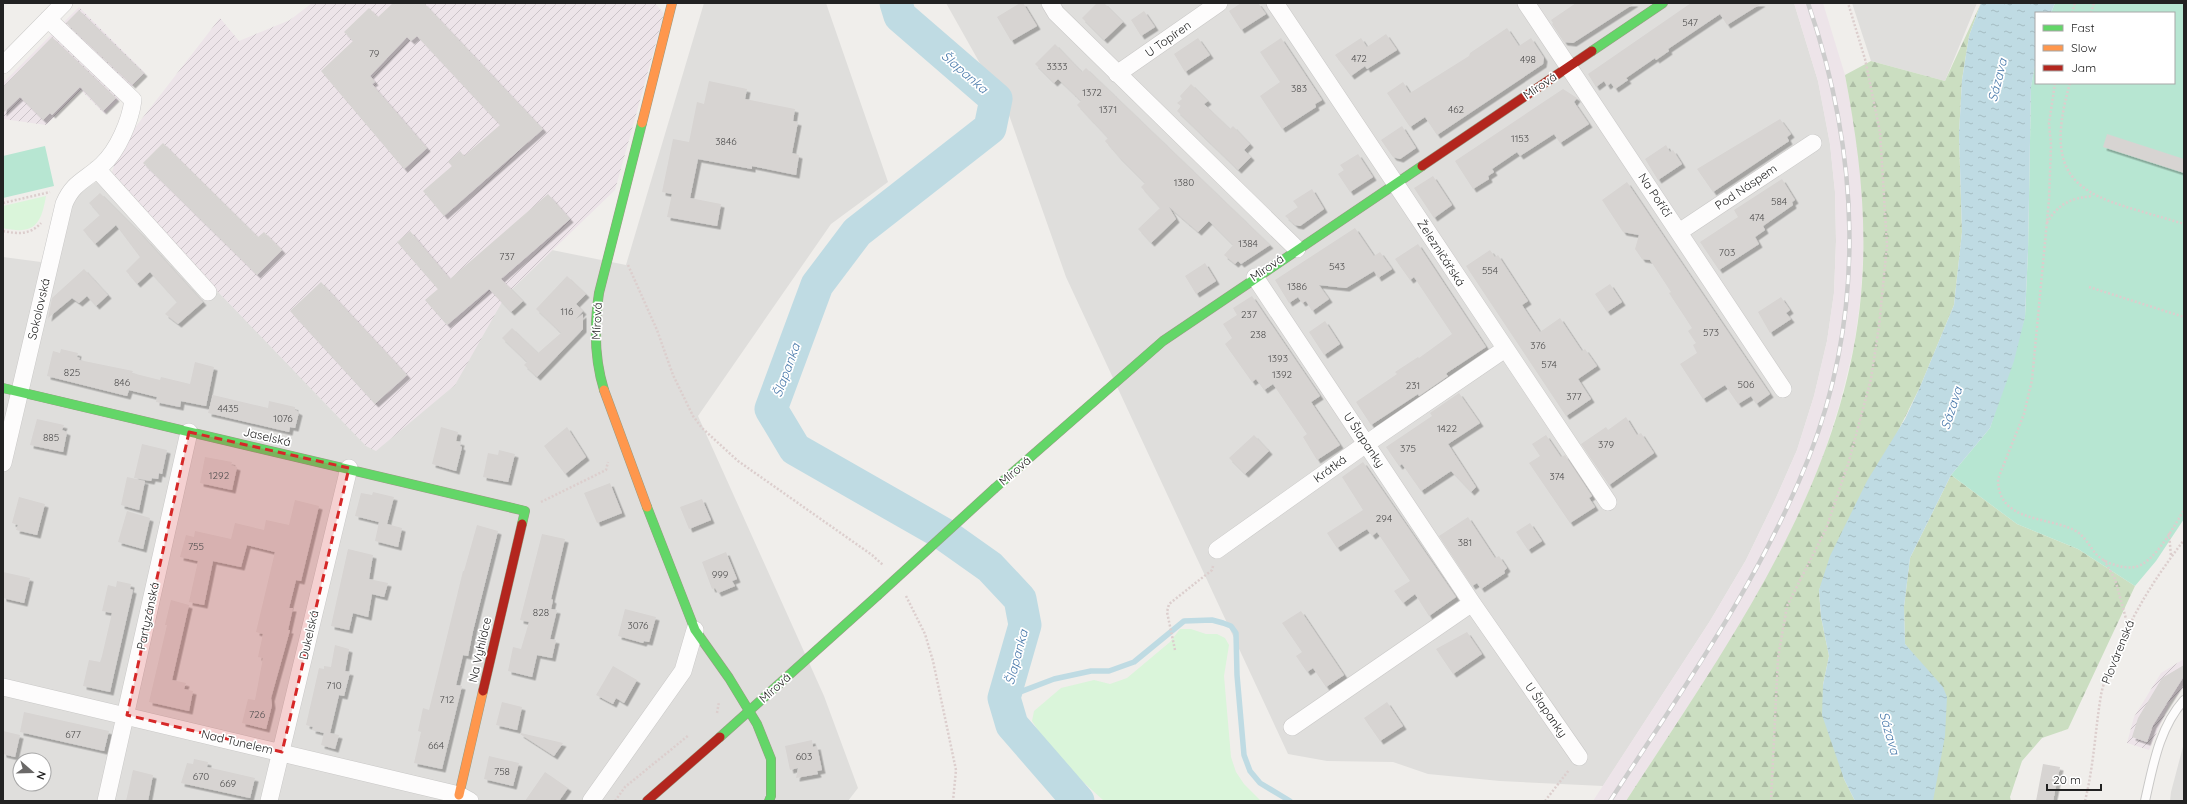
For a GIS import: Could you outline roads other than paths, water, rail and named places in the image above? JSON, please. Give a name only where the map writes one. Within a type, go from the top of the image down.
[{"type":"street","points":[[3,65],[64,3]]},
{"type":"street","name":"Mírová","points":[[672,3],[599,293],[595,321],[596,348],[602,387],[612,419],[695,630],[729,678],[756,724],[771,759],[771,796],[769,801]]},
{"type":"street","name":"Mírová","points":[[1050,3],[1056,13],[1296,249]]},
{"type":"street","name":"U Topíren","points":[[1117,74],[1219,3]]},
{"type":"street","name":"Železničářská","points":[[1275,3],[1608,502]]},
{"type":"street","name":"Na Poříčí","points":[[1526,3],[1783,388]]},
{"type":"street","name":"Mírová","points":[[646,801],[749,712],[995,488],[1163,341],[1395,182],[1663,3]]},
{"type":"street","name":"Sokolovská","points":[[3,463],[11,390],[64,204],[73,187],[99,168],[111,155],[131,112],[133,100],[48,19]]},
{"type":"street","name":"Pod Náspem","points":[[1680,232],[1813,143]]},
{"type":"street","points":[[99,168],[208,292]]},
{"type":"street","name":"U Šlapanky","points":[[1255,277],[1472,603],[1579,757]]},
{"type":"street","name":"Krátká","points":[[1217,550],[1366,444],[1505,349]]},
{"type":"street","name":"Jaselská","points":[[11,390],[349,468],[525,511]]},
{"type":"street","name":"Partyzánská","points":[[106,801],[189,432]]},
{"type":"street","name":"Dukelská","points":[[270,801],[349,468]]},
{"type":"street","name":"Na Vyhlídce","points":[[465,798],[525,511]]},
{"type":"street","points":[[1292,727],[1472,603]]},
{"type":"street","points":[[591,801],[683,672],[695,630]]},
{"type":"street","name":"Nad Tunelem","points":[[3,687],[282,752],[465,798]]},
{"type":"lane","points":[[2144,801],[2158,746],[2168,723],[2184,700]]},
{"type":"water","name":"Sázava","points":[[1981,3],[2055,3],[2051,12],[2035,12],[2035,65],[2031,87],[2028,251],[2025,317],[2014,361],[1990,428],[1951,475],[1910,558],[1904,607],[1905,644],[1943,687],[1947,697],[1945,736],[1933,801],[1855,801],[1844,779],[1822,715],[1823,685],[1829,656],[1821,617],[1819,590],[1830,556],[1867,481],[1905,419],[1954,305],[1962,232],[1959,134],[1962,80],[1969,36]]},
{"type":"waterway","name":"Šlapanka","points":[[896,3],[900,16],[996,99],[990,128],[857,232],[817,285],[771,409],[795,449],[942,533],[990,567],[1020,599],[1025,625],[1004,698],[1012,725],[1078,801]]},
{"type":"waterway","points":[[1004,698],[1054,679],[1091,671],[1109,671],[1134,662],[1184,621],[1212,620],[1223,623],[1231,626],[1236,633],[1237,675],[1244,755],[1250,771],[1260,783],[1290,801]]},
{"type":"railway","points":[[1610,801],[1718,634],[1767,547],[1789,503],[1809,457],[1828,401],[1840,344],[1848,287],[1849,230],[1846,173],[1838,116],[1825,59],[1808,3]]}]
